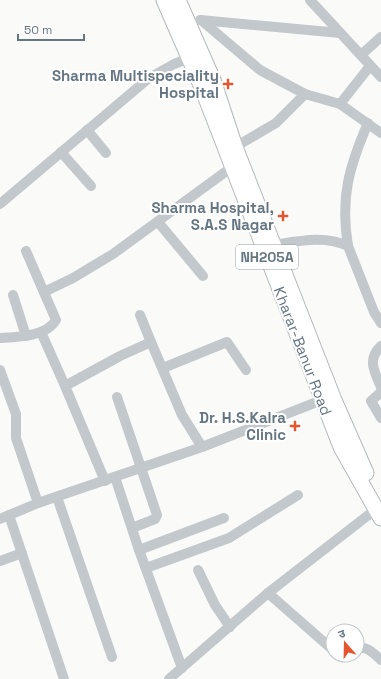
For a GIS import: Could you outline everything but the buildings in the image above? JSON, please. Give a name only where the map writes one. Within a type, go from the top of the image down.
[{"type":"highway","name":"Kharar-Banur Road","points":[[164,0],[189,22],[196,56],[232,167],[322,400],[341,447],[380,508]]},
{"type":"highway","name":"NH205A","points":[[178,0],[189,22]]},
{"type":"highway","name":"NH205A","points":[[196,56],[212,80],[235,147],[344,426],[380,508]]},
{"type":"street","points":[[310,0],[381,77]]},
{"type":"street","points":[[189,22],[340,33]]},
{"type":"street","points":[[189,22],[260,70],[305,94],[340,104],[381,132]]},
{"type":"street","points":[[361,55],[381,37]]},
{"type":"street","points":[[0,204],[149,78],[196,56]]},
{"type":"street","points":[[340,104],[370,66]]},
{"type":"street","points":[[235,147],[276,123],[305,94]]},
{"type":"street","points":[[368,123],[354,154],[349,173],[345,206],[348,246],[374,312],[381,323]]},
{"type":"street","points":[[87,130],[106,153]]},
{"type":"street","points":[[61,152],[91,186]]},
{"type":"street","points":[[44,292],[96,265],[158,222],[232,167]]},
{"type":"street","points":[[158,222],[203,276]]},
{"type":"street","points":[[274,245],[321,239],[339,242],[348,246]]},
{"type":"street","points":[[0,338],[26,336],[41,332],[54,324],[56,320],[26,251]]},
{"type":"street","points":[[13,295],[26,336]]},
{"type":"street","points":[[140,315],[182,415],[202,447]]},
{"type":"street","points":[[41,332],[105,481]]},
{"type":"street","points":[[65,386],[120,356],[151,342]]},
{"type":"street","points":[[163,368],[227,342],[246,370]]},
{"type":"street","points":[[381,346],[374,353],[372,361],[381,386]]},
{"type":"street","points":[[0,370],[16,414],[16,438],[38,504]]},
{"type":"street","points":[[381,392],[371,401],[381,418]]},
{"type":"street","points":[[117,398],[157,514],[155,519],[132,528]]},
{"type":"street","points":[[64,679],[22,553],[5,517],[57,497],[202,447],[322,400]]},
{"type":"street","points":[[115,477],[139,550],[182,668]]},
{"type":"street","points":[[146,568],[229,538],[298,496]]},
{"type":"street","points":[[57,497],[112,657]]},
{"type":"street","points":[[169,679],[268,593],[326,546],[380,508]]},
{"type":"street","points":[[139,550],[224,518]]},
{"type":"street","points":[[0,561],[22,553]]},
{"type":"street","points":[[198,570],[212,600],[230,627]]},
{"type":"street","points":[[268,593],[325,643]]},
{"type":"street","points":[[365,647],[369,649],[381,660]]},
{"type":"place","name":"Sharma Multispeciality Hospital","points":[[228,84]]},
{"type":"place","name":"Sharma Hospital, S.A.S Nagar","points":[[283,216]]},
{"type":"place","name":"Dr. H.S.Kalra Clinic","points":[[295,426]]}]
